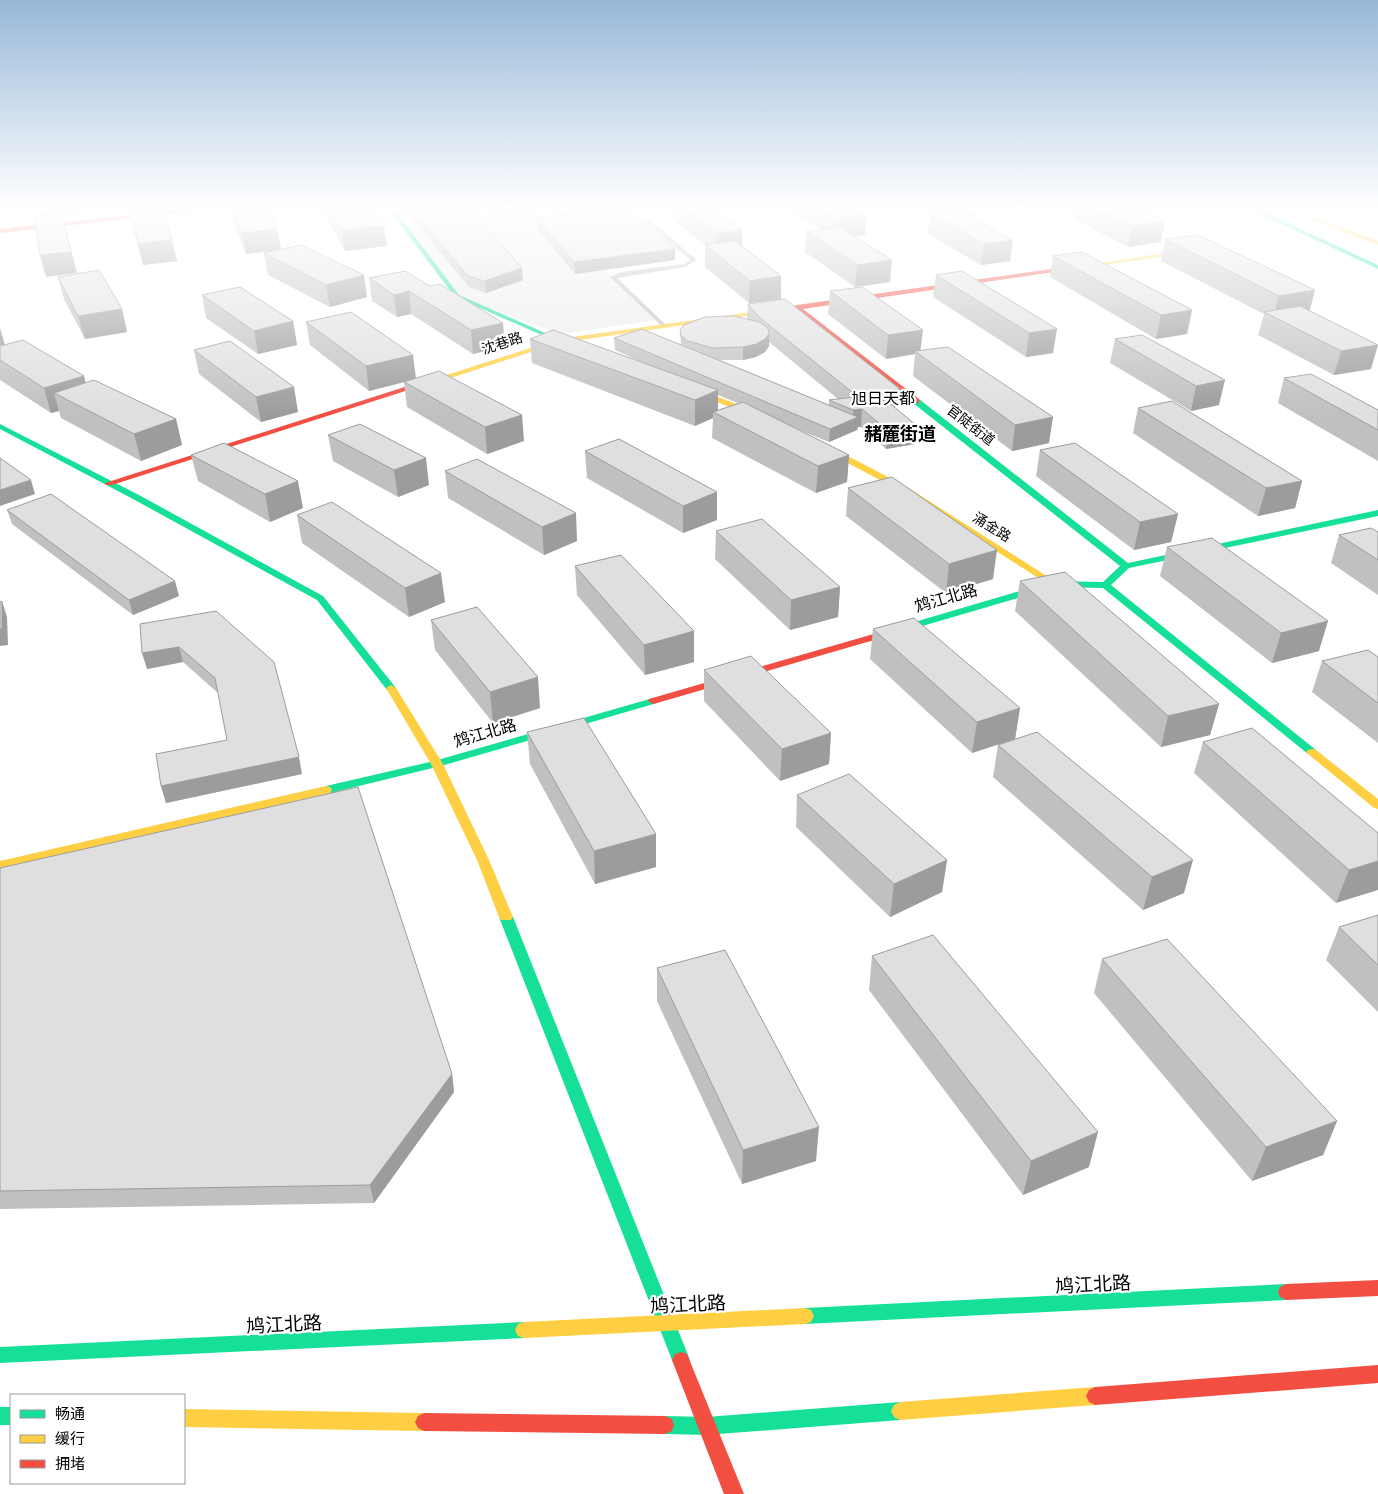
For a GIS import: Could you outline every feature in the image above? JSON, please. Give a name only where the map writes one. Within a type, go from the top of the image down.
[{"type":"main road","points":[[442,276],[457,296],[585,351]]},
{"type":"main road","name":"沈巷路","points":[[110,483],[558,341],[1017,276]]},
{"type":"main road","name":"官陡街道","points":[[797,307],[1126,566]]},
{"type":"main road","points":[[676,384],[775,422]]},
{"type":"main road","points":[[0,426],[110,483],[320,598],[388,684],[437,764],[483,860],[734,1494]]},
{"type":"main road","name":"涌金路","points":[[809,440],[904,489],[1054,584]]},
{"type":"main road","points":[[1378,513],[1126,566],[1104,585],[1378,805]]},
{"type":"main road","name":"鸩江北路","points":[[0,865],[437,764],[1054,584],[1104,585]]},
{"type":"main road","name":"鸠江北路","points":[[0,1355],[1378,1288]]},
{"type":"main road","points":[[185,1418],[706,1426],[1378,1374]]},
{"type":"lane","points":[[616,276],[613,277],[664,326]]},
{"type":"shaded area","points":[[443,276],[611,276],[658,320],[559,334],[457,296]]},
{"type":"building","points":[[102,276],[122,309],[78,316],[58,277]]},
{"type":"building","points":[[308,276],[361,276],[326,285]]},
{"type":"building","points":[[381,276],[413,276],[430,286],[440,284],[503,323],[471,330],[409,291],[394,295],[369,278]]},
{"type":"building","points":[[468,276],[500,276],[485,281]]},
{"type":"building","points":[[743,276],[781,276],[750,281]]},
{"type":"building","points":[[937,276],[970,276],[1057,329],[1029,333]]},
{"type":"building","points":[[1089,276],[1127,276],[1192,310],[1161,315]]},
{"type":"building","points":[[1238,276],[1285,276],[1315,290],[1279,296]]},
{"type":"building","points":[[240,287],[293,321],[254,331],[202,295]]},
{"type":"building","points":[[862,287],[923,330],[888,335],[830,291]]},
{"type":"building","points":[[785,299],[900,389],[857,396],[760,318],[748,304]]},
{"type":"building","points":[[1300,306],[1378,345],[1341,351],[1264,312]]},
{"type":"building","points":[[351,312],[413,355],[366,366],[306,322]]},
{"type":"building","points":[[734,316],[759,322],[768,328],[769,334],[765,339],[756,344],[743,347],[713,348],[688,341],[681,336],[680,330],[684,325],[705,317]]},
{"type":"building","points":[[642,329],[858,417],[830,429],[614,338]]},
{"type":"building","points":[[553,330],[718,390],[695,400],[530,339]]},
{"type":"building","points":[[1142,335],[1225,380],[1196,386],[1115,339]]},
{"type":"building","points":[[23,340],[84,376],[44,388],[0,360],[0,346]]},
{"type":"building","points":[[230,341],[294,387],[256,397],[194,350]]},
{"type":"building","points":[[948,347],[1053,417],[1015,425],[915,351]]},
{"type":"building","points":[[439,371],[522,415],[485,427],[404,382]]},
{"type":"building","points":[[1311,374],[1378,410],[1378,430],[1284,378]]},
{"type":"building","points":[[94,380],[176,419],[134,434],[54,393]]},
{"type":"building","points":[[854,397],[863,404],[886,400],[917,426],[888,431],[862,409],[853,410],[829,400]]},
{"type":"building","points":[[1172,401],[1302,481],[1266,488],[1138,408]]},
{"type":"building","points":[[743,402],[849,455],[818,466],[713,412]]},
{"type":"building","points":[[360,424],[426,458],[394,470],[328,435]]},
{"type":"building","points":[[619,439],[717,492],[683,506],[585,451]]},
{"type":"building","points":[[224,443],[298,481],[265,494],[191,455]]},
{"type":"building","points":[[1075,443],[1178,514],[1140,522],[1040,450]]},
{"type":"building","points":[[0,458],[31,480],[0,490]]},
{"type":"building","points":[[477,459],[576,513],[542,527],[445,471]]},
{"type":"building","points":[[892,477],[997,550],[949,564],[848,488]]},
{"type":"building","points":[[51,494],[175,581],[129,600],[7,510]]},
{"type":"building","points":[[332,502],[441,573],[405,588],[297,515]]},
{"type":"building","points":[[762,519],[840,587],[791,600],[716,531]]},
{"type":"building","points":[[1371,528],[1378,532],[1378,560],[1339,535]]},
{"type":"building","points":[[1212,538],[1328,621],[1281,633],[1167,547]]},
{"type":"building","points":[[621,555],[694,631],[644,645],[575,566]]},
{"type":"building","points":[[1065,572],[1219,704],[1168,716],[1020,581]]},
{"type":"building","points":[[2,601],[2,629],[0,629],[0,602]]},
{"type":"building","points":[[477,607],[538,677],[490,692],[431,620]]},
{"type":"building","points":[[216,611],[274,662],[299,757],[161,786],[156,754],[227,740],[215,678],[179,647],[142,653],[140,624]]},
{"type":"building","points":[[914,618],[1020,708],[977,722],[873,629]]},
{"type":"building","points":[[1368,650],[1378,657],[1378,703],[1322,661]]},
{"type":"building","points":[[751,656],[831,733],[782,749],[704,670]]},
{"type":"building","points":[[584,718],[656,834],[594,851],[527,732]]},
{"type":"building","points":[[1252,728],[1378,833],[1378,861],[1349,870],[1203,742]]},
{"type":"building","points":[[1037,732],[1193,860],[1152,877],[998,745]]},
{"type":"building","points":[[849,774],[947,860],[894,884],[797,795]]},
{"type":"building","points":[[358,787],[452,1074],[370,1185],[0,1191],[0,868]]},
{"type":"building","points":[[1378,915],[1378,965],[1339,927]]},
{"type":"building","points":[[933,935],[1098,1132],[1031,1161],[872,956]]},
{"type":"building","points":[[1167,939],[1337,1121],[1266,1147],[1102,959]]},
{"type":"building","points":[[725,950],[819,1127],[743,1150],[657,968]]},
{"type":"traffic: fast","points":[[442,276],[457,296],[566,344]]},
{"type":"traffic: fast","points":[[916,401],[1126,566]]},
{"type":"traffic: fast","points":[[0,426],[136,497],[320,598],[391,688]]},
{"type":"traffic: fast","points":[[915,625],[1054,584],[1105,585],[1126,566],[1378,513]]},
{"type":"traffic: fast","points":[[1105,585],[1312,752]]},
{"type":"traffic: fast","points":[[326,790],[437,764],[653,701]]},
{"type":"traffic: fast","points":[[506,917],[681,1360]]},
{"type":"traffic: fast","points":[[805,1316],[1286,1292]]},
{"type":"traffic: fast","points":[[0,1355],[524,1330]]},
{"type":"traffic: fast","points":[[665,1425],[706,1426],[900,1411]]},
{"type":"traffic: fast","points":[[0,1416],[10,1416]]},
{"type":"traffic: slow","points":[[420,385],[558,341],[765,312]]},
{"type":"traffic: slow","points":[[685,387],[765,417]]},
{"type":"traffic: slow","points":[[818,444],[904,489],[1054,584]]},
{"type":"traffic: slow","points":[[391,688],[437,764],[483,860],[506,917]]},
{"type":"traffic: slow","points":[[1312,752],[1378,805]]},
{"type":"traffic: slow","points":[[0,865],[326,790]]},
{"type":"traffic: slow","points":[[524,1330],[805,1316]]},
{"type":"traffic: slow","points":[[900,1411],[1095,1396]]},
{"type":"traffic: slow","points":[[185,1418],[424,1422]]},
{"type":"traffic: jam","points":[[765,312],[1019,276]]},
{"type":"traffic: jam","points":[[797,307],[916,401]]},
{"type":"traffic: jam","points":[[109,483],[420,385]]},
{"type":"traffic: jam","points":[[653,701],[915,625]]},
{"type":"traffic: jam","points":[[1286,1292],[1378,1288]]},
{"type":"traffic: jam","points":[[681,1360],[734,1494]]},
{"type":"traffic: jam","points":[[1095,1396],[1378,1374]]},
{"type":"traffic: jam","points":[[424,1422],[665,1425]]},
{"type":"district","name":"旭日天都","points":[[883,398]]},
{"type":"district","name":"赭麓街道","points":[[900,433]]}]
